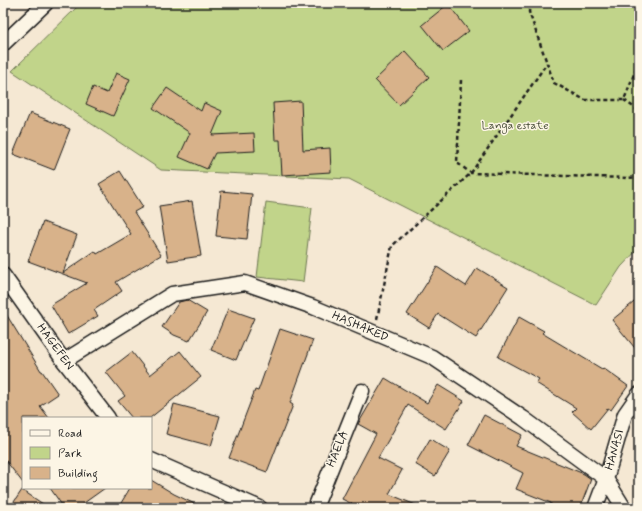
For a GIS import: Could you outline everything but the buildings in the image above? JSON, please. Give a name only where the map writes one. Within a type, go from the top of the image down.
[{"type":"street","points":[[3,44],[46,3]]},
{"type":"street","name":"HAGEFEN","points":[[3,275],[64,361],[107,417]]},
{"type":"street","name":"HASHAKED","points":[[64,361],[172,294],[245,283],[313,307],[432,357],[523,418],[606,479],[624,508]]},
{"type":"street","name":"HAELA","points":[[315,508],[362,391]]},
{"type":"street","name":"HANASI","points":[[595,508],[606,479],[625,414],[639,394]]},
{"type":"street","points":[[152,460],[260,508]]},
{"type":"path","points":[[530,3],[529,12],[554,83],[585,100],[624,100],[639,111]]},
{"type":"path","points":[[624,100],[639,62]]},
{"type":"path","points":[[374,333],[392,246],[471,173],[547,63]]},
{"type":"path","points":[[461,80],[457,164],[471,173],[628,178],[639,177]]},
{"type":"green space","name":"Langa estate","points":[[81,3],[639,3],[639,248],[621,267],[596,305],[349,179],[161,170],[12,71]]},
{"type":"green space","points":[[266,202],[312,208],[303,282],[257,277]]}]
